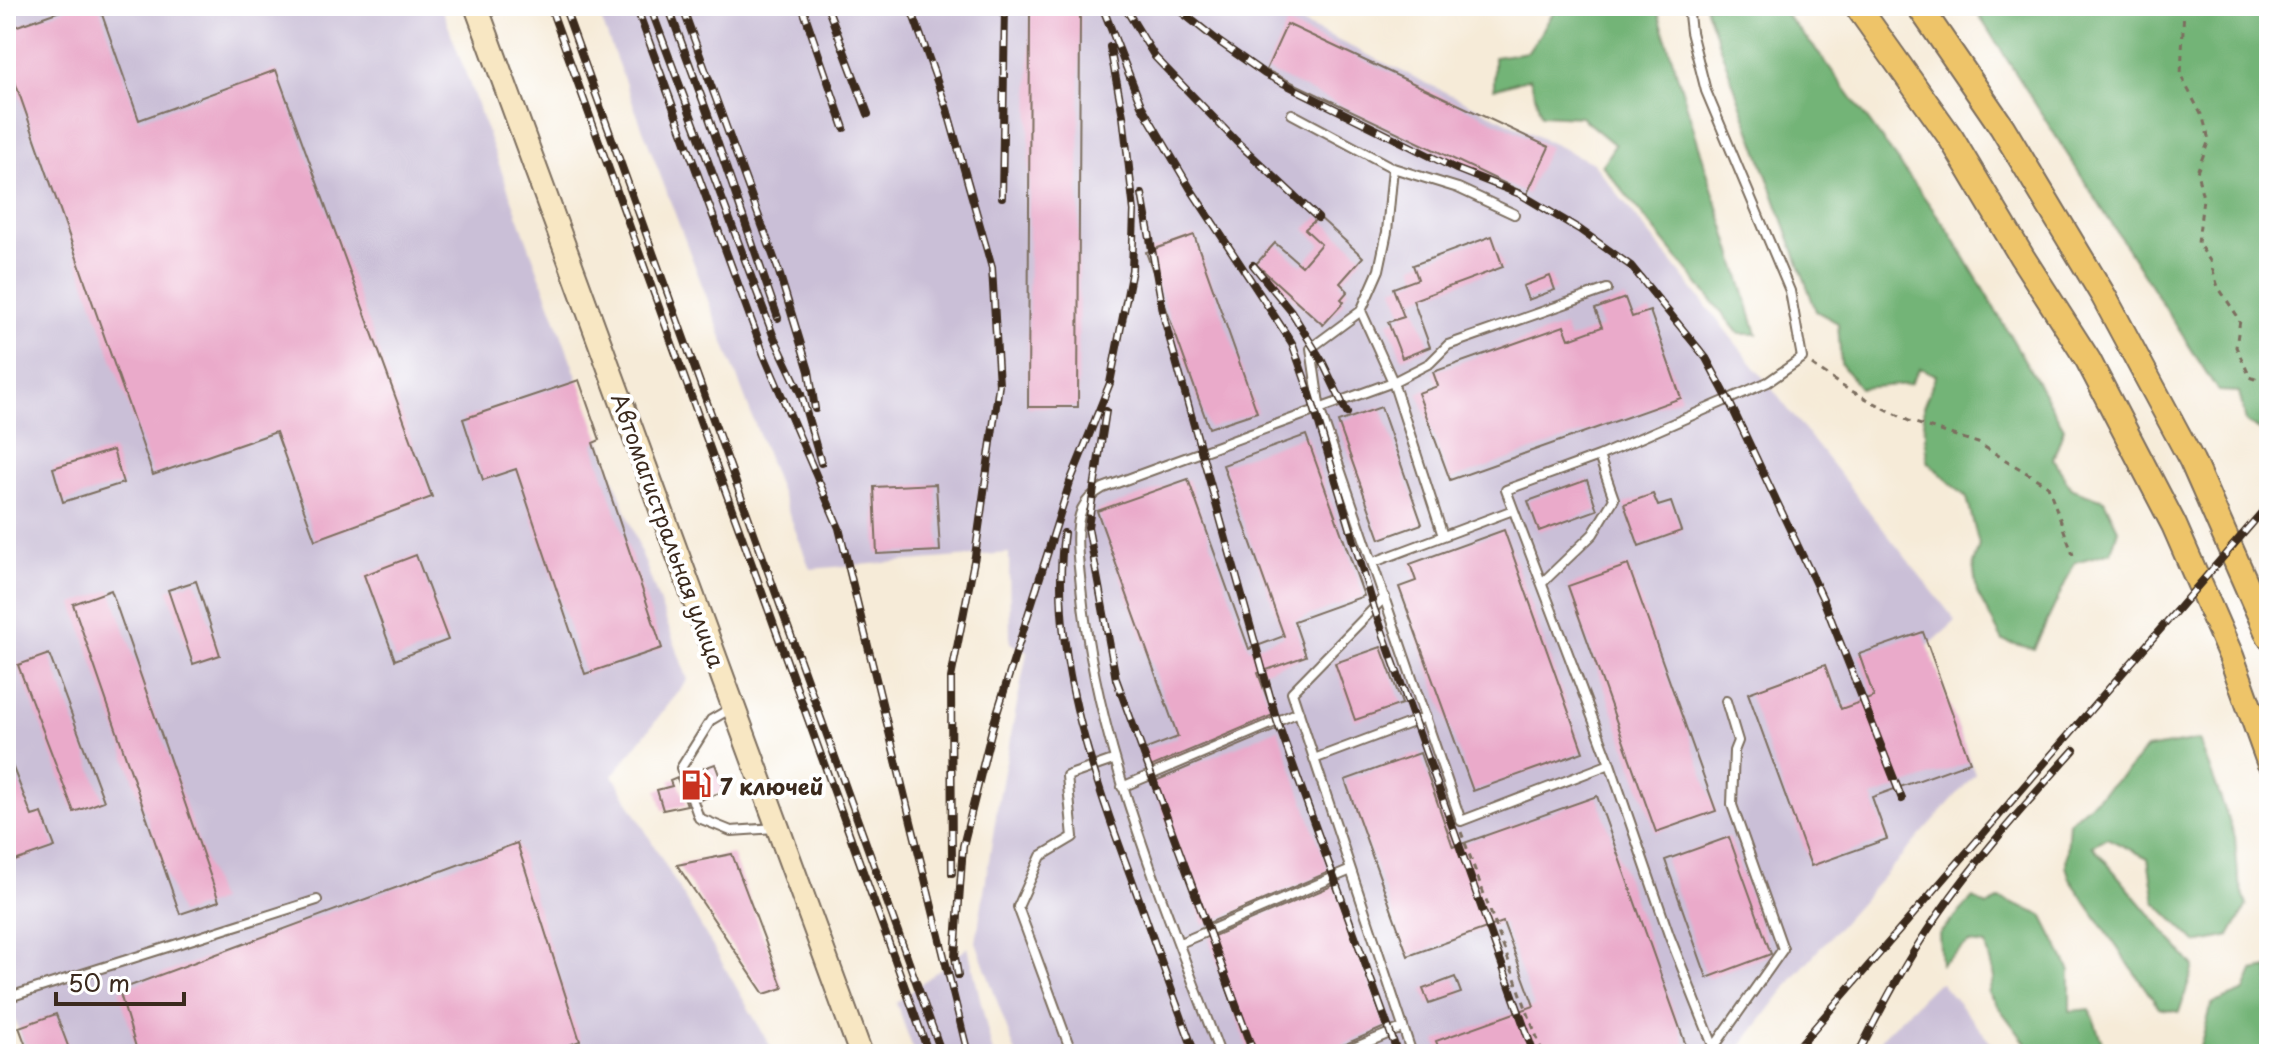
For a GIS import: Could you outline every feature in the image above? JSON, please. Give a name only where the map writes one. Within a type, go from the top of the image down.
[{"type":"main road","name":"Автомагистральная улица","points":[[476,6],[861,1054]]},
{"type":"main road","points":[[1857,6],[1951,138],[2088,360],[2174,525],[2231,656],[2269,762]]},
{"type":"main road","points":[[1919,6],[2002,127],[2103,295],[2192,461],[2269,636]]},
{"type":"lane","points":[[1688,6],[1691,32],[1706,91],[1790,291],[1802,358],[1768,382],[1599,456],[1506,490],[1610,764],[1711,1051]]},
{"type":"lane","points":[[1292,114],[1393,168],[1458,188],[1514,214]]},
{"type":"lane","points":[[1393,168],[1387,232],[1379,270],[1361,311],[1311,348],[1320,411],[1461,821],[1610,764]]},
{"type":"lane","points":[[1220,1054],[1113,760],[1096,693],[1085,631],[1078,529],[1081,511],[1087,501],[1103,488],[1320,411],[1393,382],[1430,363],[1448,345],[1607,289]]},
{"type":"lane","points":[[1361,311],[1393,382],[1443,536]]},
{"type":"lane","points":[[1542,583],[1593,534],[1614,499],[1599,456]]},
{"type":"lane","points":[[1374,562],[1513,510]]},
{"type":"lane","points":[[1385,597],[1292,692],[1412,1054]]},
{"type":"lane","points":[[1711,1051],[1783,949],[1732,805],[1734,751],[1738,741],[1726,701]]},
{"type":"lane","points":[[734,707],[711,720],[681,768],[699,818],[731,831],[780,828]]},
{"type":"lane","points":[[1122,787],[1299,712]]},
{"type":"lane","points":[[1314,759],[1426,717]]},
{"type":"lane","points":[[1072,1054],[1018,907],[1041,856],[1073,837],[1067,776],[1113,760]]},
{"type":"lane","points":[[1180,943],[1351,870]]},
{"type":"lane","points":[[6,998],[317,900]]},
{"type":"lane","points":[[1339,1054],[1402,1028]]},
{"type":"path","points":[[2184,6],[2181,76],[2203,118],[2209,140],[2197,172],[2203,198],[2198,243],[2210,261],[2218,287],[2240,320],[2236,347],[2250,377],[2269,384]]},
{"type":"path","points":[[1802,358],[1842,386],[1909,421],[1978,443],[2048,486],[2073,555]]},
{"type":"path","points":[[1461,821],[1460,831],[1543,1054]]},
{"type":"shaded area","points":[[6,6],[441,6],[688,680],[613,775],[775,1054],[26,1054],[6,991]]},
{"type":"shaded area","points":[[596,6],[1266,6],[1593,163],[1956,621],[1928,646],[1975,774],[1795,976],[1735,1054],[1016,1054],[976,942],[998,803],[1027,652],[1010,643],[1009,553],[810,569]]},
{"type":"shaded area","points":[[968,947],[993,1054],[915,1054],[896,1003]]},
{"type":"shaded area","points":[[1937,983],[1941,983],[1995,1047],[1993,1053],[1873,1054],[1883,1036]]},
{"type":"green space","points":[[1558,6],[1656,6],[1757,334],[1739,334],[1602,165],[1615,145],[1581,117],[1541,115],[1530,78],[1494,89],[1494,57],[1528,52]]},
{"type":"green space","points":[[1705,6],[1778,6],[1819,53],[1951,234],[2064,428],[2053,459],[2072,489],[2104,500],[2118,529],[2111,552],[2075,562],[2034,649],[2003,641],[1977,593],[1973,564],[1979,545],[1967,498],[1927,461],[1923,407],[1936,375],[1920,368],[1910,384],[1860,388],[1841,364],[1838,323],[1816,311]]},
{"type":"green space","points":[[1973,6],[2269,6],[2268,435],[2246,422],[2239,392],[2218,391]]},
{"type":"green space","points":[[2199,740],[2235,837],[2238,877],[2247,905],[2230,936],[2197,943],[2155,902],[2148,858],[2107,838],[2092,845],[2194,967],[2179,1012],[2159,1008],[2070,879],[2066,866],[2069,822],[2127,771],[2146,749]]},
{"type":"green space","points":[[1973,898],[1987,906],[2000,899],[2042,915],[2070,971],[2070,1011],[2090,1009],[2106,1054],[2034,1054],[1988,993],[1994,978],[1986,945],[1969,943],[1941,964],[1939,934]]},
{"type":"green space","points":[[2269,968],[2269,1054],[2198,1054],[2212,1004],[2245,991],[2253,971]]},
{"type":"building","points":[[74,6],[99,6],[139,120],[276,70],[432,497],[315,540],[276,432],[153,475],[6,56],[6,30]]},
{"type":"building","points":[[1030,12],[1080,12],[1078,407],[1028,407]]},
{"type":"building","points":[[1287,24],[1549,147],[1527,194],[1266,70]]},
{"type":"building","points":[[1319,217],[1363,257],[1340,283],[1348,291],[1341,299],[1344,302],[1323,325],[1256,264],[1275,243],[1302,266],[1321,244],[1305,229]]},
{"type":"building","points":[[1194,235],[1257,412],[1209,428],[1146,252]]},
{"type":"building","points":[[1492,236],[1503,267],[1413,300],[1430,347],[1402,358],[1388,322],[1404,317],[1393,288],[1418,279],[1413,265]]},
{"type":"building","points":[[1550,276],[1555,290],[1528,300],[1523,286]]},
{"type":"building","points":[[1625,298],[1632,317],[1650,311],[1681,398],[1450,480],[1418,393],[1438,386],[1433,372],[1564,326],[1569,339],[1602,327],[1595,309]]},
{"type":"building","points":[[579,380],[600,440],[593,443],[662,648],[585,674],[516,469],[483,480],[463,419]]},
{"type":"building","points":[[1381,407],[1422,524],[1380,539],[1338,422]]},
{"type":"building","points":[[1306,435],[1364,596],[1294,621],[1306,656],[1258,673],[1273,715],[1148,768],[1141,751],[1178,737],[1097,511],[1188,479],[1249,649],[1284,636],[1223,465]]},
{"type":"building","points":[[113,450],[123,483],[63,502],[53,468]]},
{"type":"building","points":[[1587,480],[1597,510],[1539,531],[1528,501]]},
{"type":"building","points":[[936,484],[940,551],[877,554],[874,487]]},
{"type":"building","points":[[1653,494],[1658,506],[1671,502],[1681,531],[1639,546],[1624,504]]},
{"type":"building","points":[[1504,530],[1583,752],[1473,791],[1399,587],[1416,581],[1410,564]]},
{"type":"building","points":[[416,555],[448,640],[395,660],[364,575]]},
{"type":"building","points":[[1628,565],[1716,811],[1656,832],[1568,586]]},
{"type":"building","points":[[196,581],[220,655],[193,664],[168,590]]},
{"type":"building","points":[[111,590],[219,901],[180,914],[73,604]]},
{"type":"building","points":[[1923,632],[1970,762],[1872,797],[1887,839],[1811,866],[1748,693],[1825,665],[1841,709],[1874,697],[1859,654]]},
{"type":"building","points":[[1381,647],[1402,704],[1355,720],[1335,663]]},
{"type":"building","points":[[49,654],[104,801],[74,812],[18,665]]},
{"type":"building","points":[[1278,729],[1329,872],[1204,925],[1153,782]]},
{"type":"building","points":[[6,750],[32,816],[42,813],[55,847],[6,864]]},
{"type":"building","points":[[1420,753],[1453,847],[1597,796],[1689,1054],[1441,1054],[1436,1041],[1534,1006],[1503,922],[1408,956],[1345,780]]},
{"type":"building","points":[[715,764],[725,791],[700,800],[690,773]]},
{"type":"building","points":[[677,778],[687,805],[663,810],[657,790],[672,786],[670,781]]},
{"type":"building","points":[[1729,837],[1771,954],[1707,978],[1665,860]]},
{"type":"building","points":[[517,843],[580,1041],[545,1054],[138,1054],[119,990]]},
{"type":"building","points":[[732,854],[783,988],[764,994],[677,865]]},
{"type":"building","points":[[1334,885],[1385,1027],[1336,1048],[1332,1054],[1250,1054],[1209,938]]},
{"type":"building","points":[[1455,977],[1461,993],[1429,1004],[1423,989]]},
{"type":"building","points":[[56,1014],[71,1054],[29,1054],[19,1027]]},
{"type":"railway","points":[[550,6],[929,1054]]},
{"type":"railway","points":[[564,6],[942,1054]]},
{"type":"railway","points":[[636,6],[764,355],[839,528],[968,1054]]},
{"type":"railway","points":[[650,6],[773,335],[801,394],[821,463]]},
{"type":"railway","points":[[668,6],[778,318]]},
{"type":"railway","points":[[682,6],[778,269],[809,371],[815,409]]},
{"type":"railway","points":[[802,6],[844,128]]},
{"type":"railway","points":[[827,6],[868,114]]},
{"type":"railway","points":[[910,6],[947,109],[992,268],[999,385],[975,556],[951,678],[952,873]]},
{"type":"railway","points":[[1002,197],[1005,6]]},
{"type":"railway","points":[[1102,6],[1141,105],[1190,188],[1292,343],[1374,608],[1534,1054]]},
{"type":"railway","points":[[1124,6],[1155,57],[1236,141],[1318,218]]},
{"type":"railway","points":[[1174,6],[1265,74],[1456,169],[1520,194],[1579,229],[1631,266],[1706,358],[1728,399],[1823,599],[1902,799]]},
{"type":"railway","points":[[958,975],[955,957],[963,846],[992,729],[1070,482],[1110,383],[1132,270],[1134,211],[1123,116],[1110,47]]},
{"type":"railway","points":[[1142,194],[1165,322],[1277,721],[1398,1054]]},
{"type":"railway","points":[[1253,265],[1291,311],[1322,361],[1347,413]]},
{"type":"railway","points":[[1106,411],[1088,527],[1116,679],[1254,1054]]},
{"type":"railway","points":[[1792,1054],[2269,504]]},
{"type":"railway","points":[[1064,533],[1061,577],[1063,621],[1068,665],[1088,752],[1195,1054]]},
{"type":"railway","points":[[1858,1054],[1917,946],[1961,883],[2074,750]]},
{"type":"place","name":"7 ключей","points":[[696,785]]}]
